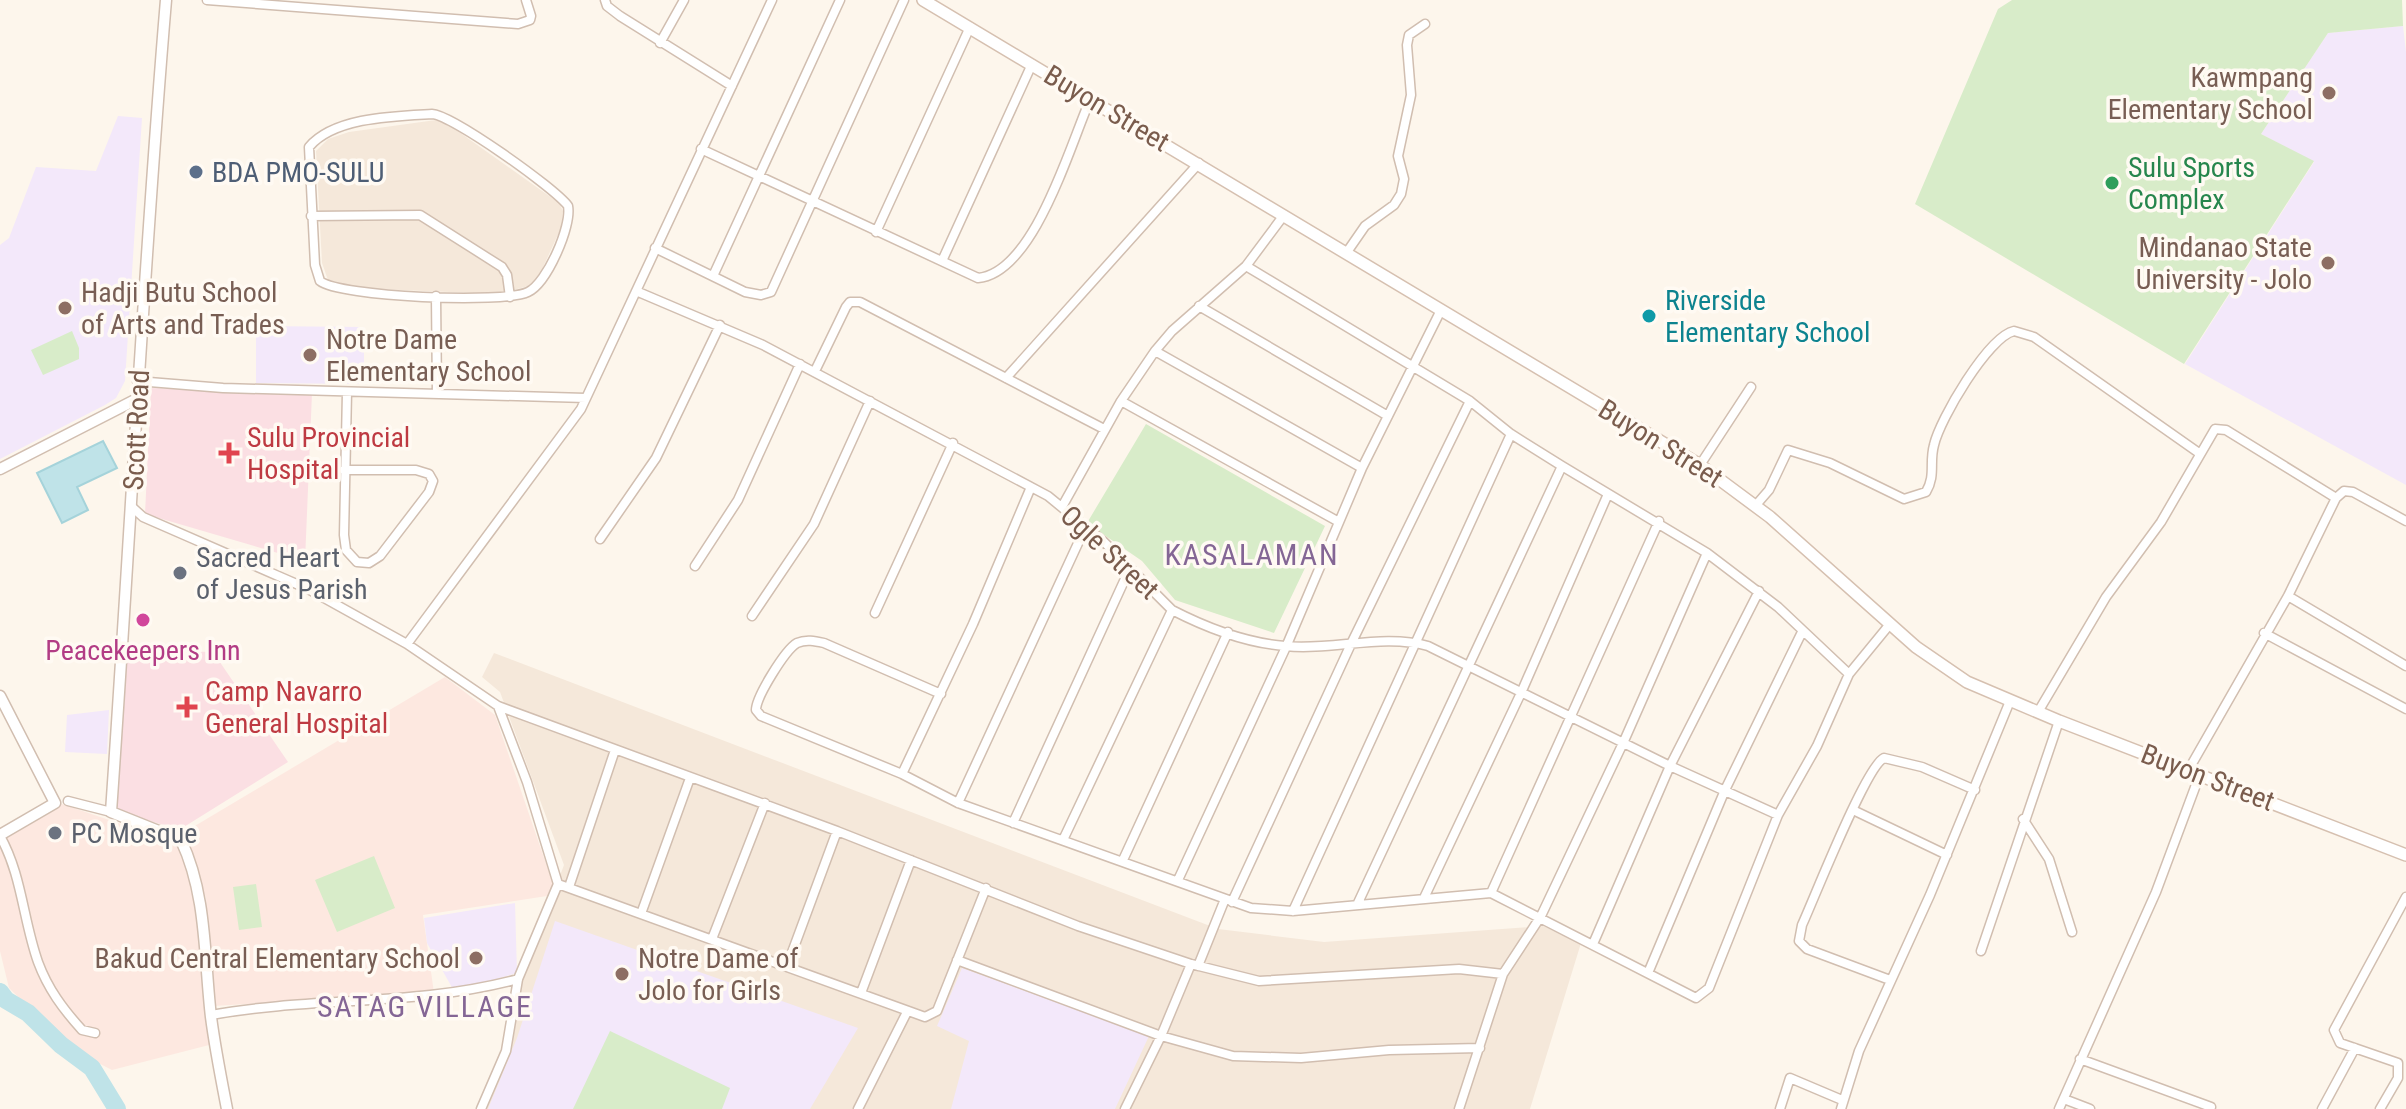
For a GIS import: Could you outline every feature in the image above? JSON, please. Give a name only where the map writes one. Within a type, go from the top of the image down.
[{"type":"main road","name":"Buyon Street","points":[[923,0],[1700,465],[1756,505],[1916,647],[1967,682],[2059,721],[2406,855]]},
{"type":"street","name":"Scott Road","points":[[111,812],[132,507],[135,400],[166,0]]},
{"type":"street","points":[[207,0],[518,24],[530,20],[526,0]]},
{"type":"street","points":[[605,0],[607,6],[660,43],[732,86]]},
{"type":"street","points":[[660,43],[684,0]]},
{"type":"street","points":[[407,644],[572,424],[772,0]]},
{"type":"street","points":[[713,276],[840,0]]},
{"type":"street","points":[[655,248],[745,292],[761,295],[771,292],[904,0]]},
{"type":"street","points":[[1347,252],[1365,226],[1394,205],[1401,194],[1404,179],[1398,156],[1411,95],[1407,45],[1409,35],[1425,24]]},
{"type":"street","points":[[876,232],[970,27]]},
{"type":"street","points":[[942,261],[1032,64]]},
{"type":"street","points":[[701,149],[978,278],[996,274],[1015,255],[1047,203],[1090,100]]},
{"type":"street","points":[[432,114],[446,116],[552,191],[569,209],[568,227],[543,278],[530,291],[510,297],[436,296],[352,293],[325,285],[315,265],[311,216],[309,152],[319,137],[342,127],[432,114]]},
{"type":"street","points":[[1006,378],[1199,163]]},
{"type":"street","points":[[311,216],[420,215],[502,267],[507,275],[510,297]]},
{"type":"street","points":[[1063,505],[1104,429],[1155,351],[1199,306],[1246,266],[1284,215]]},
{"type":"street","points":[[1246,266],[1470,401],[1511,434],[1608,494],[1659,521],[1707,553],[1759,591],[1849,674]]},
{"type":"street","name":"Ogle Street","points":[[636,291],[720,325],[815,371],[1063,505],[1172,610],[1228,632],[1286,647],[1414,642],[1778,815]]},
{"type":"street","points":[[436,296],[437,394]]},
{"type":"street","points":[[815,371],[846,307],[855,301],[1104,429]]},
{"type":"street","points":[[1199,306],[1388,416]]},
{"type":"street","points":[[1178,880],[1286,647],[1362,468],[1440,312]]},
{"type":"street","points":[[600,539],[662,447],[720,325]]},
{"type":"street","points":[[1756,505],[1769,490],[1788,450],[1830,463],[1904,499],[1926,492],[1934,480],[1933,446],[1944,422],[1973,372],[1994,345],[2014,331],[2034,337],[2199,453]]},
{"type":"street","points":[[1155,351],[1362,468]]},
{"type":"street","points":[[695,566],[738,500],[800,364]]},
{"type":"street","points":[[137,381],[347,392],[586,398]]},
{"type":"street","points":[[1700,465],[1751,387]]},
{"type":"street","points":[[344,470],[422,470],[433,481],[429,492],[388,546],[369,563],[357,562],[345,548],[344,470],[347,392]]},
{"type":"street","points":[[0,469],[135,400]]},
{"type":"street","points":[[752,616],[814,524],[870,401]]},
{"type":"street","points":[[1121,401],[1339,522]]},
{"type":"street","points":[[1125,1109],[1470,401]]},
{"type":"street","points":[[2038,712],[2106,597],[2161,522],[2215,429],[2222,428],[2336,498]]},
{"type":"street","points":[[1293,911],[1511,434]]},
{"type":"street","points":[[875,613],[953,443]]},
{"type":"street","points":[[1357,905],[1562,466]]},
{"type":"street","points":[[902,774],[941,694],[1031,487]]},
{"type":"street","points":[[2059,1109],[2156,892],[2194,772],[2264,633],[2288,596],[2336,498],[2344,491],[2353,492],[2406,521]]},
{"type":"street","points":[[1424,898],[1521,693],[1608,494]]},
{"type":"street","points":[[132,507],[143,517],[308,589],[407,644],[498,706],[765,803],[1078,926],[1194,965],[1259,981],[1459,969],[1503,974]]},
{"type":"street","points":[[1491,893],[1659,521]]},
{"type":"street","points":[[958,803],[1086,526]]},
{"type":"street","points":[[1459,1109],[1503,974],[1541,916],[1624,741],[1707,553]]},
{"type":"street","points":[[1013,823],[1130,568]]},
{"type":"street","points":[[1593,944],[1670,766],[1759,591]]},
{"type":"street","points":[[2288,596],[2405,664]]},
{"type":"street","points":[[1063,840],[1172,610]]},
{"type":"street","points":[[941,694],[824,643],[810,641],[792,648],[758,698],[756,710],[761,716],[902,774],[958,803],[1251,908],[1293,911],[1491,893],[1541,916],[1693,997],[1705,993],[1778,815],[1817,746],[1849,674],[1890,624]]},
{"type":"street","points":[[1123,860],[1228,632]]},
{"type":"street","points":[[1648,973],[1725,790],[1802,632]]},
{"type":"street","points":[[2264,633],[2406,709]]},
{"type":"street","points":[[0,696],[55,803],[0,835],[14,866],[37,960],[52,993],[82,1030],[95,1033]]},
{"type":"street","points":[[1780,1109],[1790,1078],[1842,1105],[1890,980],[1975,790],[2010,701]]},
{"type":"street","points":[[481,1109],[506,1051],[518,979],[558,884],[527,782],[498,706]]},
{"type":"street","points":[[1981,951],[2023,819],[2059,721]]},
{"type":"street","points":[[569,887],[615,750]]},
{"type":"street","points":[[1890,980],[1807,949],[1799,941],[1802,925],[1853,810],[1873,767],[1884,758],[1922,767],[1975,790]]},
{"type":"street","points":[[642,911],[690,778]]},
{"type":"street","points":[[68,801],[111,812],[181,840],[198,892],[211,1015],[227,1109]]},
{"type":"street","points":[[712,939],[765,803]]},
{"type":"street","points":[[1853,810],[1947,855]]},
{"type":"street","points":[[2023,819],[2049,859],[2072,932]]},
{"type":"street","points":[[787,966],[837,831]]},
{"type":"street","points":[[861,993],[911,860]]},
{"type":"street","points":[[558,884],[642,911],[925,1017],[935,1013],[986,888]]},
{"type":"street","points":[[2380,1109],[2398,1078],[2399,1065],[2389,1058],[2336,1040],[2335,1026],[2406,897]]},
{"type":"street","points":[[957,960],[1161,1036],[1218,1053],[1277,1059],[1480,1048]]},
{"type":"street","points":[[211,1015],[310,1003],[415,999],[518,979]]},
{"type":"street","points":[[858,1109],[907,1012]]},
{"type":"street","points":[[2322,1109],[2355,1048]]},
{"type":"street","points":[[2080,1059],[2211,1107]]},
{"type":"street","points":[[2064,1099],[2090,1109]]},
{"type":"shaded area","name":"Mindanao State University - Jolo","points":[[2403,26],[2406,52],[2406,485],[2185,364],[2314,162],[2261,134],[2328,33]]},
{"type":"shaded area","name":"Hadji Butu School of Arts and Trades","points":[[118,116],[142,118],[125,381],[116,398],[105,405],[0,459],[0,245],[9,238],[36,167],[96,171]]},
{"type":"shaded area","points":[[436,120],[452,127],[559,203],[563,211],[561,228],[539,276],[532,285],[499,294],[351,288],[328,280],[322,263],[316,151],[328,139],[349,132]]},
{"type":"shaded area","name":"Notre Dame Elementary School","points":[[256,326],[364,327],[364,384],[256,383]]},
{"type":"shaded area","name":"Sulu Provincial Hospital","points":[[151,388],[312,393],[305,561],[145,514]]},
{"type":"shaded area","name":"Camp Navarro General Hospital","points":[[127,650],[213,652],[288,762],[179,830],[116,810]]},
{"type":"shaded area","points":[[494,653],[1218,929],[1324,942],[1543,926],[1581,943],[1530,1109],[477,1109],[508,1037],[523,973],[564,865],[500,692],[482,677]]},
{"type":"shaded area","points":[[445,677],[495,715],[553,884],[547,896],[423,915],[434,993],[213,1006],[206,898],[183,833]]},
{"type":"shaded area","points":[[109,710],[107,754],[65,752],[67,715]]},
{"type":"shaded area","points":[[62,804],[177,843],[193,886],[213,1044],[112,1070],[73,1050],[9,988],[0,951],[0,839]]},
{"type":"shaded area","name":"Bakud Central Elementary School","points":[[515,903],[517,973],[454,991],[427,943],[424,918]]},
{"type":"shaded area","name":"Notre Dame of Jolo for Girls","points":[[555,921],[858,1028],[810,1109],[488,1109],[517,1038]]},
{"type":"shaded area","points":[[962,968],[1149,1036],[1115,1109],[951,1109],[969,1041],[937,1026]]},
{"type":"green space","name":"Sulu Sports Complex","points":[[2012,0],[2402,0],[2403,26],[2328,33],[2261,134],[2314,161],[2184,364],[1915,204],[1998,9]]},
{"type":"green space","points":[[72,331],[79,348],[79,359],[43,375],[31,350]]},
{"type":"green space","points":[[1146,424],[1325,526],[1274,633],[1175,600],[1142,561],[1087,523]]},
{"type":"green space","points":[[374,856],[395,908],[337,932],[315,880]]},
{"type":"green space","points":[[256,884],[262,927],[239,930],[233,887]]},
{"type":"green space","points":[[610,1031],[730,1088],[722,1109],[573,1109]]},
{"type":"water","points":[[103,441],[117,468],[77,487],[88,510],[62,523],[37,473]]},
{"type":"waterway","points":[[0,992],[92,1068],[117,1109]]},
{"type":"place","name":"Kawmpang Elementary School","points":[[2329,93]]},
{"type":"place","name":"BDA PMO-SULU","points":[[196,172]]},
{"type":"place","name":"Sulu Sports Complex","points":[[2112,183]]},
{"type":"place","name":"Mindanao State University - Jolo","points":[[2328,263]]},
{"type":"place","name":"Hadji Butu School of Arts and Trades","points":[[65,308]]},
{"type":"place","name":"Riverside Elementary School","points":[[1649,316]]},
{"type":"place","name":"Notre Dame Elementary School","points":[[310,355]]},
{"type":"place","name":"Sulu Provincial Hospital","points":[[229,453]]},
{"type":"place","name":"Sacred Heart of Jesus Parish","points":[[180,573]]},
{"type":"place","name":"Peacekeepers Inn","points":[[143,620]]},
{"type":"place","name":"Camp Navarro General Hospital","points":[[187,707]]},
{"type":"place","name":"PC Mosque","points":[[55,833]]},
{"type":"place","name":"Bakud Central Elementary School","points":[[476,958]]},
{"type":"place","name":"Notre Dame of Jolo for Girls","points":[[622,974]]},
{"type":"district","name":"KASALAMAN","points":[[1252,555]]},
{"type":"district","name":"SATAG VILLAGE","points":[[425,1007]]}]
